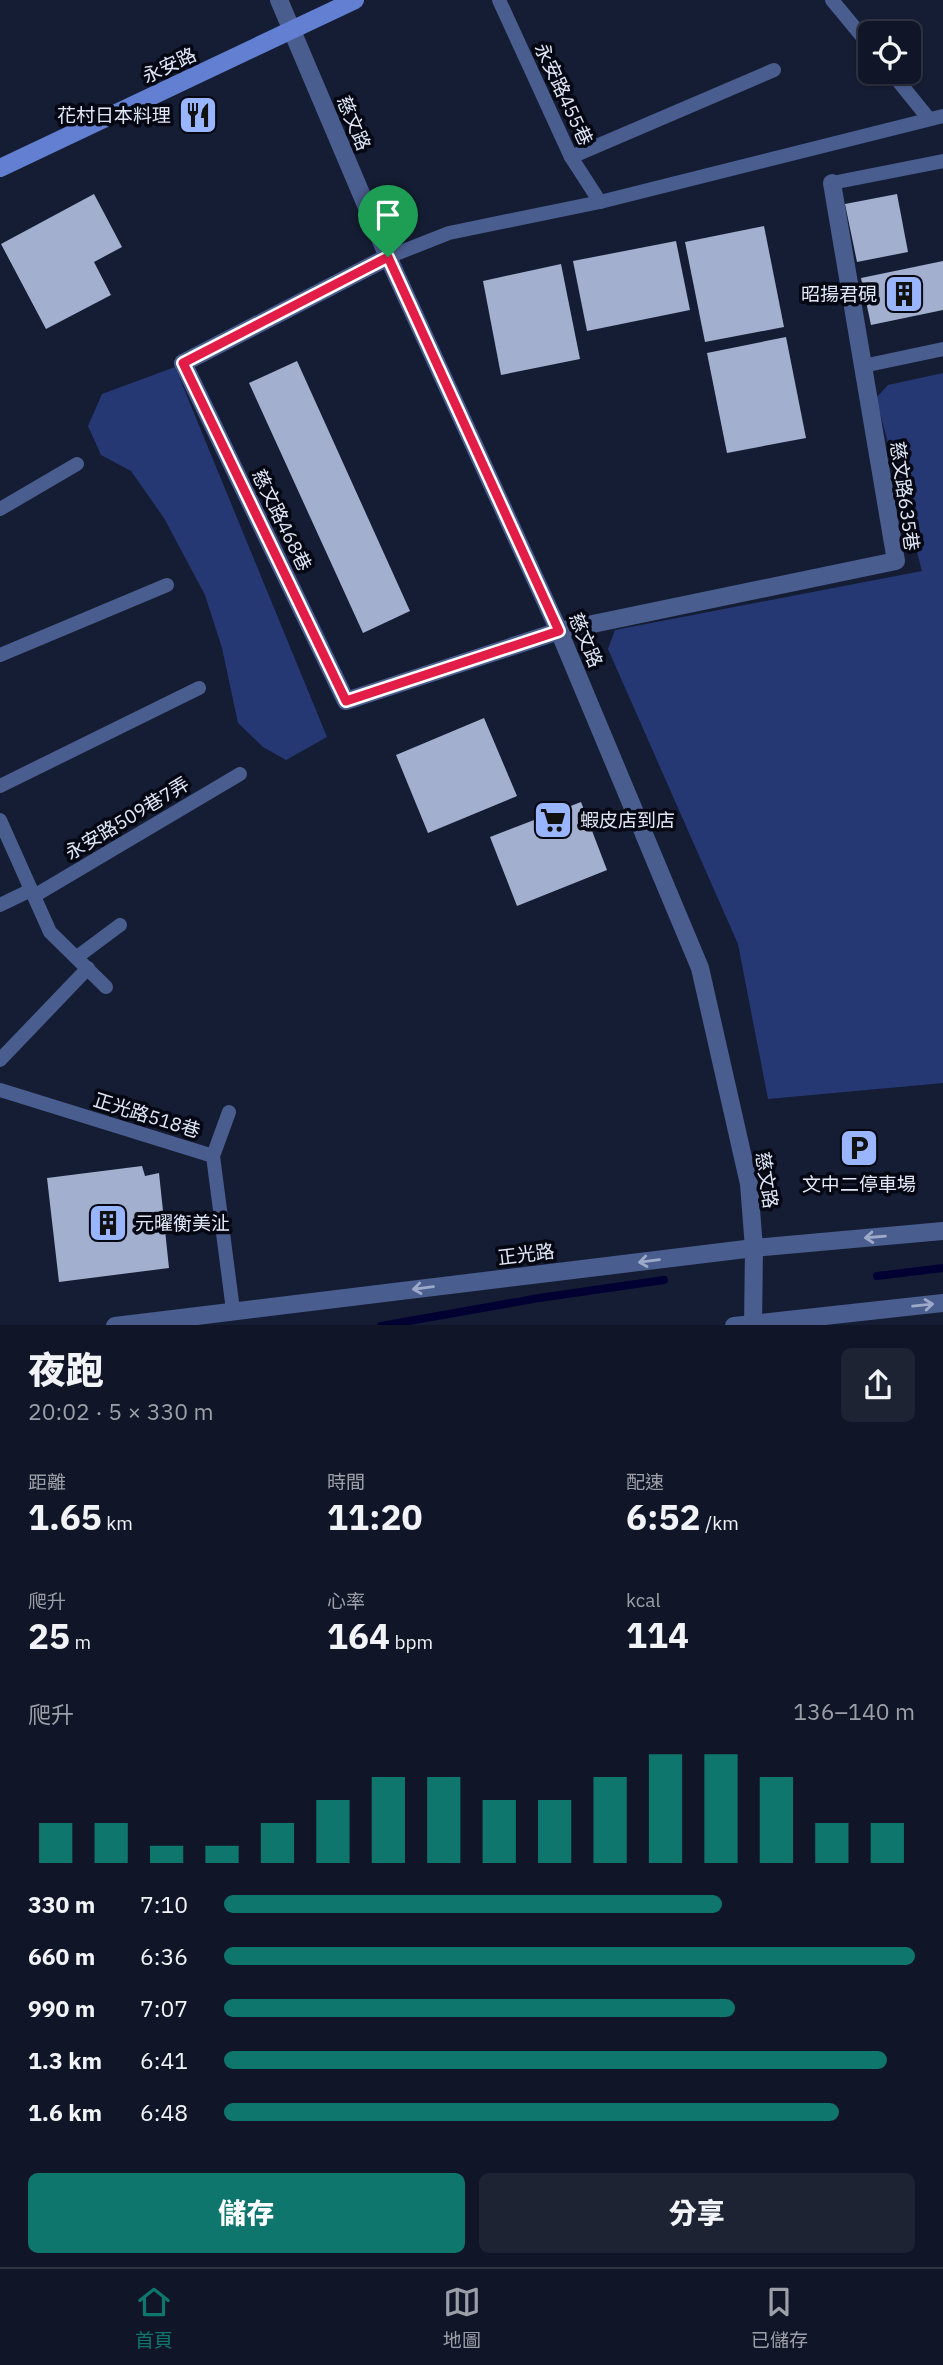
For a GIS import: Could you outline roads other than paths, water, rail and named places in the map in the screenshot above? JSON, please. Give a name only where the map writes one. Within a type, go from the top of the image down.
[{"type":"main road","name":"永安路","points":[[0,168],[355,0]]},
{"type":"street","name":"慈文路","points":[[279,0],[388,257],[559,631],[700,968],[749,1184],[754,1248],[753,1324]]},
{"type":"street","name":"慈文路635巷","points":[[559,631],[896,561],[832,183]]},
{"type":"street","name":"慈文路468巷","points":[[388,257],[183,363],[346,701],[559,631]]},
{"type":"street","name":"正光路","points":[[115,1325],[754,1248],[943,1230]]},
{"type":"street","points":[[734,1325],[943,1303]]},
{"type":"lane","name":"永安路455巷","points":[[499,0],[572,158],[600,202]]},
{"type":"lane","points":[[832,0],[858,31]]},
{"type":"lane","points":[[572,158],[774,69]]},
{"type":"lane","points":[[903,84],[936,117]]},
{"type":"lane","points":[[388,257],[449,233],[600,202],[936,117]]},
{"type":"lane","points":[[832,183],[943,161]]},
{"type":"lane","points":[[863,366],[943,349]]},
{"type":"lane","points":[[0,509],[77,464]]},
{"type":"lane","points":[[0,655],[167,585]]},
{"type":"lane","points":[[0,786],[199,688]]},
{"type":"lane","name":"永安路509巷7弄","points":[[0,905],[33,893],[240,774]]},
{"type":"lane","points":[[0,820],[50,932],[106,987]]},
{"type":"lane","points":[[77,957],[120,925]]},
{"type":"lane","points":[[0,1060],[88,968]]},
{"type":"lane","name":"正光路518巷","points":[[0,1090],[213,1156],[233,1310]]},
{"type":"lane","points":[[213,1156],[229,1112]]},
{"type":"waterway","points":[[877,1276],[943,1268]]},
{"type":"waterway","points":[[387,1325],[539,1298],[664,1280]]},
{"type":"place","name":"花村日本料理","points":[[198,115]]},
{"type":"place","name":"昭揚君硯","points":[[904,294]]},
{"type":"place","name":"蝦皮店到店","points":[[553,820]]},
{"type":"place","name":"文中二停車場","points":[[859,1148]]},
{"type":"place","name":"元曜衡美沚","points":[[108,1223]]}]
